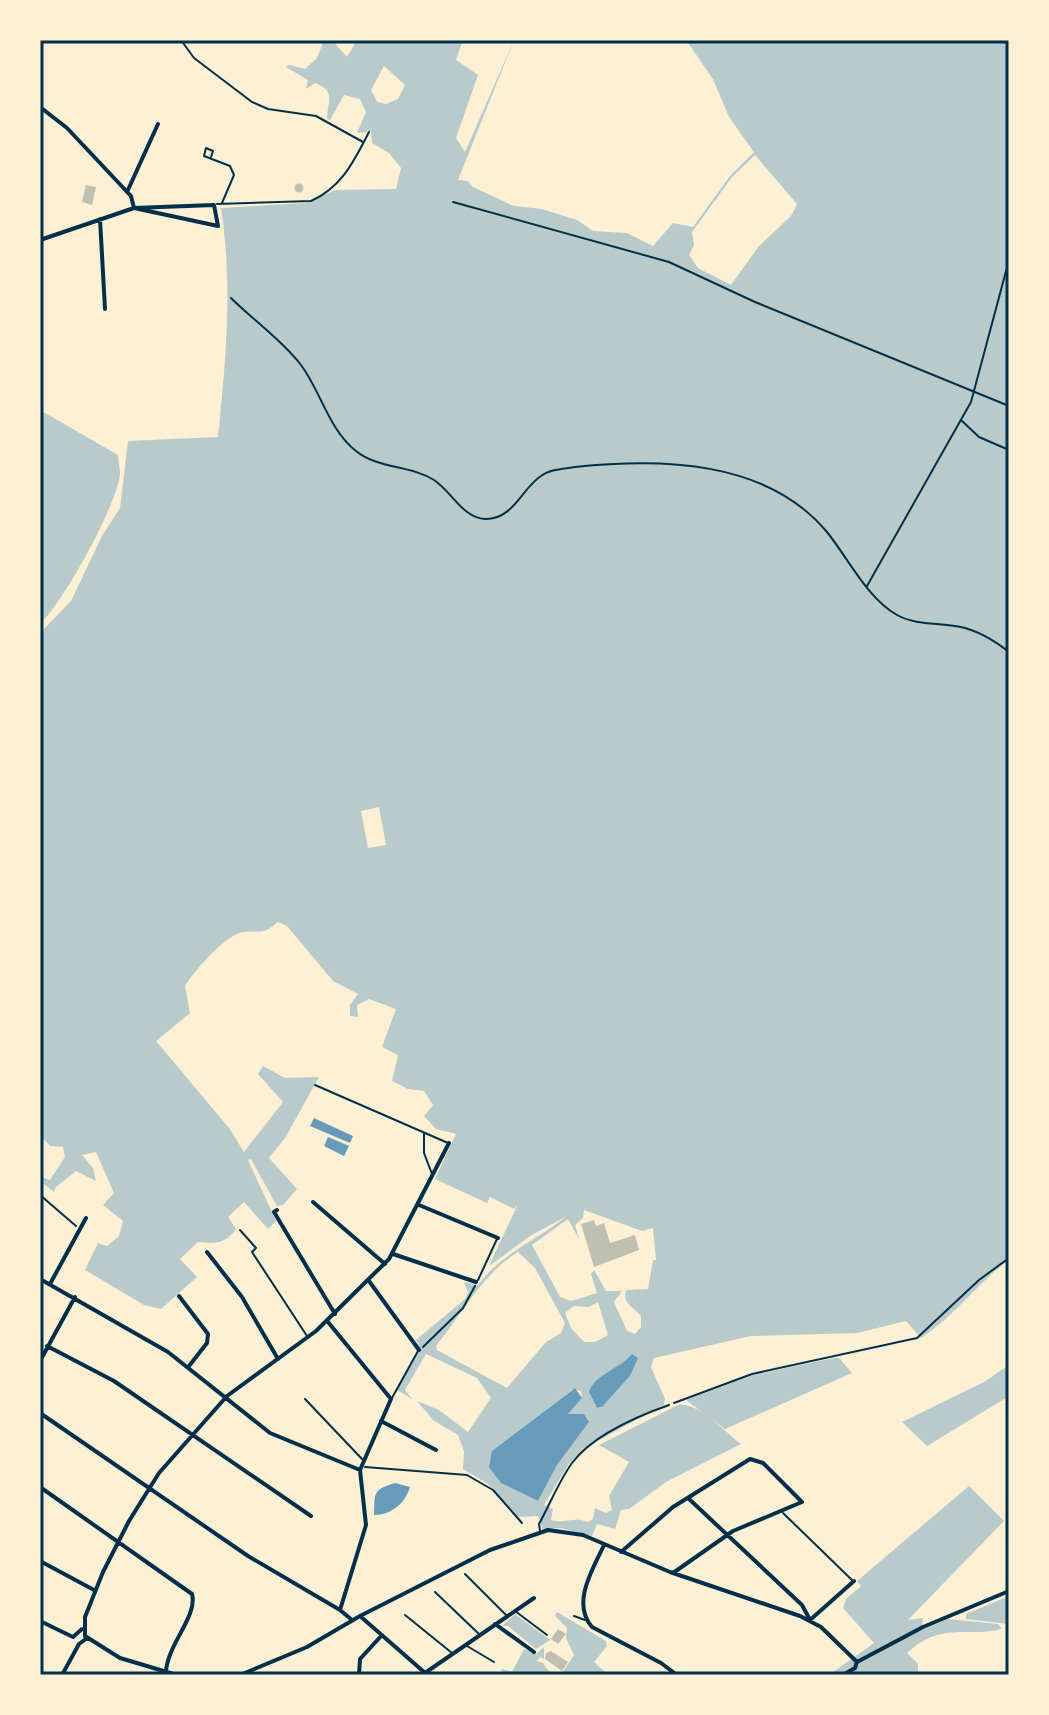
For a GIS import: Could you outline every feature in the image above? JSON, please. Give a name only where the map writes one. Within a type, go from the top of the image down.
[{"type":"street","points":[[40,107],[67,128],[127,192],[134,200],[134,208]]},
{"type":"street","points":[[127,192],[158,124]]},
{"type":"street","points":[[40,240],[134,208],[214,205],[218,226],[134,208]]},
{"type":"street","points":[[100,219],[105,309]]},
{"type":"street","points":[[73,1637],[83,1626],[118,1541],[150,1487],[190,1434],[227,1396],[327,1321],[385,1264],[419,1205],[449,1143]]},
{"type":"street","points":[[313,1202],[385,1264]]},
{"type":"street","points":[[419,1205],[498,1238]]},
{"type":"street","points":[[277,1210],[274,1212],[335,1314]]},
{"type":"street","points":[[50,1284],[86,1218]]},
{"type":"street","points":[[207,1252],[242,1297],[278,1359]]},
{"type":"street","points":[[393,1254],[476,1282]]},
{"type":"street","points":[[40,1279],[130,1327],[189,1366],[282,1440],[307,1451],[363,1467]]},
{"type":"street","points":[[369,1281],[419,1350]]},
{"type":"street","points":[[179,1296],[208,1334],[207,1343],[189,1366]]},
{"type":"street","points":[[40,1361],[75,1297]]},
{"type":"street","points":[[327,1321],[391,1399],[363,1467],[366,1525],[340,1610]]},
{"type":"street","points":[[47,1346],[114,1381],[311,1516]]},
{"type":"street","points":[[40,1413],[257,1562],[352,1620]]},
{"type":"street","points":[[381,1421],[436,1450]]},
{"type":"street","points":[[621,1552],[657,1518],[754,1458],[775,1473],[799,1497],[801,1505],[728,1534],[673,1573]]},
{"type":"street","points":[[40,1487],[192,1594],[193,1606],[168,1656],[166,1672]]},
{"type":"street","points":[[688,1498],[802,1605],[810,1620]]},
{"type":"street","points":[[240,1675],[307,1647],[352,1620],[490,1550],[539,1531],[574,1533],[673,1573],[810,1620],[828,1632],[857,1662]]},
{"type":"street","points":[[604,1545],[585,1589],[587,1620],[592,1627],[661,1663],[677,1675]]},
{"type":"street","points":[[40,1561],[95,1591]]},
{"type":"street","points":[[810,1620],[854,1581]]},
{"type":"street","points":[[843,1675],[855,1668],[857,1662],[923,1627],[1009,1591]]},
{"type":"street","points":[[360,1616],[423,1674],[534,1598]]},
{"type":"street","points":[[40,1621],[81,1641]]},
{"type":"street","points":[[495,1624],[534,1652]]},
{"type":"street","points":[[83,1626],[87,1638],[120,1658],[177,1675]]},
{"type":"street","points":[[359,1675],[360,1659],[382,1635]]},
{"type":"street","points":[[62,1675],[81,1641],[87,1638]]},
{"type":"lane","points":[[181,40],[194,58],[252,102],[263,108],[316,116],[363,142]]},
{"type":"lane","points":[[214,205],[311,201],[345,174],[369,132]]},
{"type":"lane","points":[[211,157],[230,166],[234,175],[222,204]]},
{"type":"lane","points":[[315,1085],[449,1143]]},
{"type":"lane","points":[[424,1133],[424,1153],[433,1176]]},
{"type":"lane","points":[[240,1230],[256,1248],[252,1252],[308,1337]]},
{"type":"lane","points":[[476,1282],[498,1238]]},
{"type":"lane","points":[[391,1399],[419,1350]]},
{"type":"lane","points":[[305,1399],[363,1467],[467,1475],[493,1490],[522,1523]]},
{"type":"lane","points":[[539,1531],[539,1524],[566,1473],[584,1450],[620,1428],[669,1405]]},
{"type":"lane","points":[[781,1512],[854,1581]]},
{"type":"lane","points":[[465,1574],[507,1616]]},
{"type":"lane","points":[[435,1592],[479,1635]]},
{"type":"lane","points":[[514,1611],[547,1635]]},
{"type":"lane","points":[[405,1615],[452,1653]]},
{"type":"lane","points":[[574,1616],[587,1620]]},
{"type":"lane","points":[[465,1645],[494,1662]]},
{"type":"path","points":[[453,202],[669,262],[755,302],[1009,406]]},
{"type":"path","points":[[867,586],[975,393],[1009,260]]},
{"type":"path","points":[[231,298],[300,365],[340,434],[353,449],[367,459],[415,470],[434,480],[455,497],[467,513],[487,519],[511,509],[533,481],[550,471],[664,462],[693,465],[786,493],[812,516],[867,586],[895,614],[939,626],[960,627],[994,640],[1009,652]]},
{"type":"path","points":[[961,420],[979,437],[1009,450]]},
{"type":"path","points":[[40,1195],[62,1217],[80,1228]]},
{"type":"path","points":[[669,1405],[752,1374],[917,1338],[979,1280],[1009,1258]]},
{"type":"path","points":[[419,1350],[463,1308],[476,1282]]},
{"type":"shaded area","points":[[324,40],[332,40],[347,57],[357,40],[463,40],[456,60],[478,75],[456,138],[465,152],[514,40],[458,180],[468,181],[473,187],[514,206],[542,209],[577,220],[593,231],[627,233],[653,246],[673,223],[693,227],[730,176],[754,152],[729,117],[713,79],[686,40],[1009,40],[1009,1260],[921,1338],[906,1321],[857,1333],[751,1336],[654,1358],[651,1367],[665,1399],[664,1405],[584,1448],[568,1465],[544,1505],[553,1509],[551,1520],[588,1522],[593,1519],[595,1508],[606,1513],[612,1510],[609,1496],[629,1462],[599,1445],[678,1405],[703,1412],[741,1444],[666,1482],[629,1509],[621,1510],[615,1529],[597,1524],[592,1536],[560,1528],[543,1529],[538,1516],[518,1517],[488,1484],[463,1469],[464,1451],[458,1435],[433,1420],[417,1401],[439,1410],[468,1432],[491,1398],[477,1378],[426,1354],[405,1390],[412,1399],[397,1390],[420,1348],[416,1340],[465,1299],[468,1293],[464,1282],[478,1285],[509,1255],[567,1216],[530,1236],[489,1266],[518,1204],[514,1209],[490,1197],[487,1203],[435,1179],[456,1134],[436,1129],[424,1116],[433,1105],[424,1091],[408,1089],[392,1081],[398,1055],[382,1047],[396,1009],[369,999],[357,1005],[358,1017],[350,1016],[350,1005],[358,994],[333,981],[287,926],[278,922],[265,931],[237,934],[220,946],[185,986],[190,1013],[156,1041],[229,1128],[244,1152],[283,1102],[258,1074],[263,1066],[285,1078],[319,1077],[285,1138],[269,1158],[297,1189],[283,1205],[277,1206],[251,1159],[248,1160],[276,1221],[268,1229],[244,1202],[228,1217],[236,1229],[228,1238],[215,1243],[198,1242],[180,1259],[197,1277],[161,1309],[144,1305],[85,1270],[98,1243],[107,1246],[119,1236],[123,1221],[103,1205],[114,1193],[96,1152],[82,1155],[93,1168],[96,1181],[76,1171],[54,1192],[40,1181],[42,1177],[50,1180],[65,1157],[63,1147],[50,1146],[40,1135],[40,633],[71,601],[102,536],[120,508],[128,441],[218,437],[226,351],[227,294],[221,208],[306,203],[335,190],[396,189],[401,168],[389,153],[372,143],[371,131],[357,133],[366,112],[360,99],[344,95],[330,120],[327,119],[329,98],[326,90],[315,83],[306,89],[308,80],[286,67],[305,69],[317,58]],"holes":[[[384,66],[405,85],[398,99],[386,104],[377,102],[371,90]],[[755,155],[797,204],[791,216],[759,246],[731,285],[698,268],[689,255],[694,245],[692,232],[732,177]],[[379,807],[386,845],[368,848],[361,811]],[[584,1210],[642,1231],[653,1228],[656,1260],[653,1260],[648,1289],[626,1290],[625,1295],[627,1302],[641,1316],[641,1327],[635,1334],[627,1331],[614,1302],[622,1291],[606,1291],[594,1270],[591,1274],[597,1293],[571,1301],[560,1297],[532,1245],[568,1219],[579,1239],[575,1225],[583,1218]],[[518,1252],[535,1268],[565,1323],[561,1333],[546,1342],[507,1388],[437,1350],[436,1346],[494,1271]],[[598,1302],[608,1335],[595,1342],[584,1342],[571,1328],[565,1313],[574,1306],[589,1307]],[[638,1356],[630,1376],[601,1408],[597,1408],[589,1392]],[[573,1389],[581,1391],[582,1398],[568,1414],[584,1414],[589,1422],[557,1465],[538,1501],[501,1483],[492,1451]]]},
{"type":"shaded area","points":[[40,410],[118,455],[120,474],[109,508],[88,553],[62,596],[40,624]]},
{"type":"shaded area","points":[[839,1358],[852,1373],[725,1429],[686,1400],[753,1375]]},
{"type":"shaded area","points":[[1009,1365],[1009,1396],[927,1446],[902,1422],[984,1382]]},
{"type":"shaded area","points":[[969,1486],[1004,1521],[908,1620],[923,1618],[921,1630],[948,1619],[998,1624],[1002,1629],[953,1632],[920,1643],[907,1653],[918,1664],[918,1675],[829,1675],[874,1643],[843,1608],[846,1599],[861,1586],[857,1581]]},
{"type":"shaded area","points":[[1009,1596],[1009,1624],[966,1619],[966,1614]]},
{"type":"shaded area","points":[[557,1612],[606,1641],[607,1646],[594,1662],[608,1675],[561,1675],[574,1655],[566,1638],[567,1628],[555,1616]]},
{"type":"shaded area","points":[[515,1614],[550,1640],[536,1649],[508,1626],[502,1626]]},
{"type":"shaded area","points":[[544,1647],[544,1659],[540,1657],[537,1661],[543,1663],[552,1675],[501,1673],[502,1669],[512,1672],[524,1649],[536,1654]]},
{"type":"water","points":[[314,1118],[353,1136],[350,1143],[310,1126]]},
{"type":"water","points":[[328,1137],[349,1146],[344,1156],[324,1146]]},
{"type":"water","points":[[632,1354],[638,1358],[630,1376],[602,1407],[597,1408],[589,1392],[592,1386]]},
{"type":"water","points":[[575,1388],[582,1398],[568,1414],[584,1414],[589,1422],[557,1465],[538,1501],[501,1483],[489,1467],[492,1451]]},
{"type":"water","points":[[395,1483],[410,1487],[405,1498],[392,1510],[374,1515],[376,1493]]},
{"type":"building","points":[[299,183],[304,188],[299,193],[294,188]]},
{"type":"building","points":[[86,185],[96,187],[92,205],[82,202]]},
{"type":"building","points":[[594,1220],[596,1226],[604,1223],[610,1243],[635,1235],[639,1250],[594,1267],[581,1224]]},
{"type":"building","points":[[558,1629],[566,1634],[558,1644],[551,1639]]},
{"type":"building","points":[[551,1651],[568,1662],[562,1671],[545,1659],[546,1653]]}]
